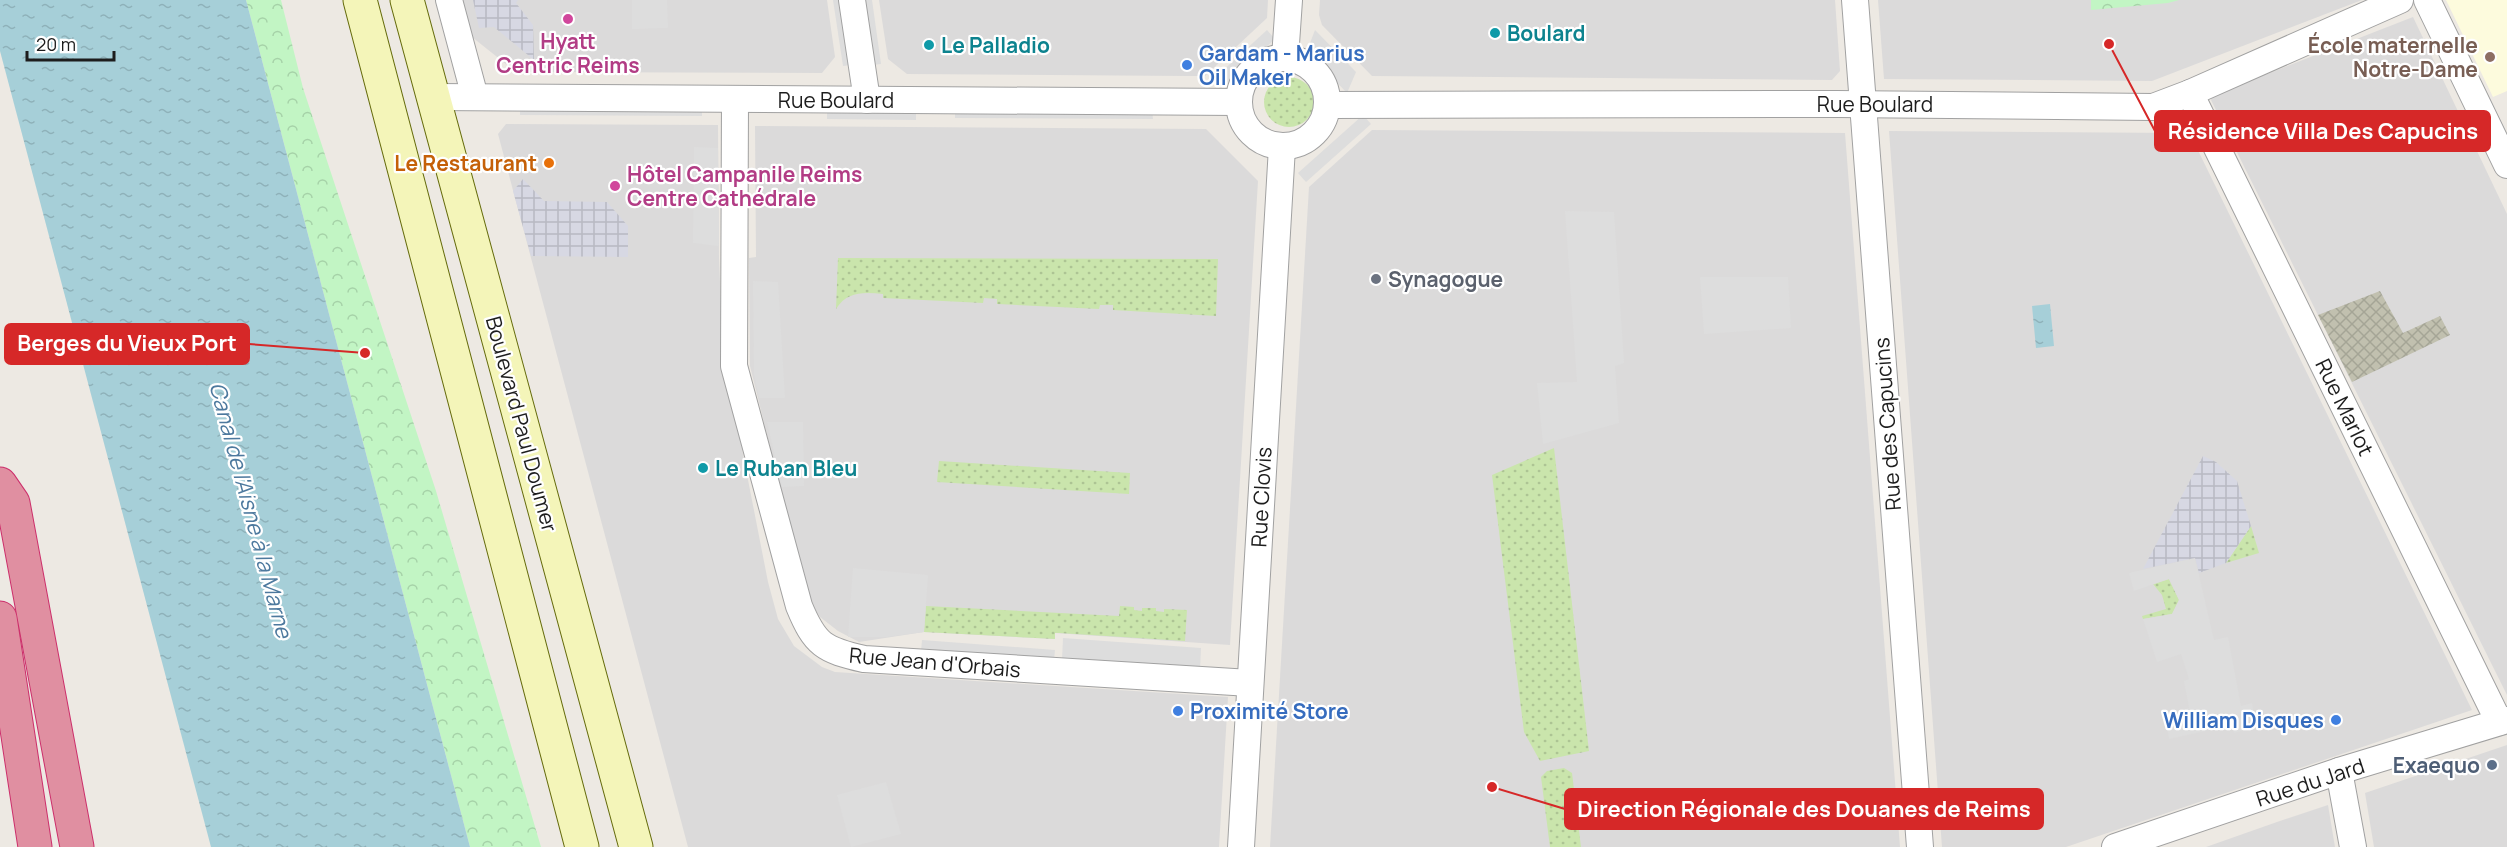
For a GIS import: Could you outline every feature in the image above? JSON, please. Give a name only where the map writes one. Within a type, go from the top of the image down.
[{"type":"highway","points":[[0,484],[13,503],[77,847]]},
{"type":"highway","points":[[0,618],[35,847]]},
{"type":"main road","points":[[360,0],[582,847]]},
{"type":"main road","name":"Boulevard Paul Doumer","points":[[407,0],[636,847]]},
{"type":"street","points":[[448,0],[475,97]]},
{"type":"street","points":[[852,0],[867,100]]},
{"type":"street","points":[[1285,58],[1289,0]]},
{"type":"street","name":"Rue des Capucins","points":[[1855,0],[1920,847]]},
{"type":"street","name":"Rue Boulard","points":[[1328,105],[1862,104],[2153,107],[2190,93],[2400,0]]},
{"type":"street","points":[[2427,0],[2507,165]]},
{"type":"street","points":[[1285,58],[1298,61],[1311,68],[1320,78],[1326,91],[1328,105],[1318,130],[1308,139],[1296,145],[1282,147],[1257,138],[1247,128],[1241,116],[1239,102],[1240,90],[1252,70],[1262,64],[1285,58]]},
{"type":"street","name":"Rue Marlot","points":[[2190,93],[2503,721]]},
{"type":"street","name":"Rue Boulard","points":[[434,97],[1239,102]]},
{"type":"street","name":"Rue Jean d'Orbais","points":[[735,99],[734,366],[799,606],[808,628],[817,641],[838,654],[864,659],[1250,683]]},
{"type":"street","name":"Rue Clovis","points":[[1241,847],[1282,147]]},
{"type":"street","name":"Rue du Jard","points":[[2115,847],[2340,771],[2503,721]]},
{"type":"street","points":[[2340,771],[2353,847]]},
{"type":"shaded area","points":[[462,0],[827,0],[835,57],[822,73],[516,72],[472,37]]},
{"type":"shaded area","points":[[473,0],[518,0],[516,3],[533,25],[534,60],[494,27],[479,28]]},
{"type":"shaded area","points":[[632,0],[667,0],[668,28],[632,29]]},
{"type":"shaded area","points":[[833,0],[842,0],[851,65],[843,66]]},
{"type":"shaded area","points":[[863,0],[872,0],[881,64],[873,65]]},
{"type":"shaded area","points":[[879,0],[1268,0],[1267,18],[1205,76],[1188,76],[907,74],[888,59]]},
{"type":"shaded area","points":[[1320,0],[1835,0],[1840,71],[1832,80],[1372,76],[1322,25],[1319,15]]},
{"type":"shaded area","points":[[1878,0],[2362,0],[2152,81],[1884,79]]},
{"type":"shaded area","name":"École maternelle Notre-Dame","points":[[2446,0],[2507,0],[2507,91],[2493,97]]},
{"type":"shaded area","points":[[2413,17],[2507,214],[2507,695],[2211,100],[2213,95]]},
{"type":"shaded area","points":[[1267,30],[1275,39],[1226,83],[1219,74]]},
{"type":"shaded area","points":[[1315,30],[1356,72],[1347,93],[1307,51]]},
{"type":"shaded area","points":[[520,106],[702,107],[702,116],[520,115]]},
{"type":"shaded area","points":[[827,109],[916,111],[916,120],[827,119]]},
{"type":"shaded area","points":[[955,109],[1152,110],[1153,119],[955,118]]},
{"type":"shaded area","points":[[1363,115],[1371,124],[1306,182],[1298,173]]},
{"type":"shaded area","points":[[506,124],[718,125],[719,258],[723,352],[768,582],[778,619],[794,646],[822,667],[835,672],[1228,697],[1219,847],[688,847],[498,134]]},
{"type":"shaded area","points":[[755,126],[1206,129],[1258,181],[1230,645],[1055,633],[1055,639],[924,632],[859,642],[838,631],[820,617],[811,603],[750,366],[749,258],[756,257]]},
{"type":"shaded area","points":[[1372,130],[1845,133],[1900,847],[1270,847],[1309,187]]},
{"type":"shaded area","points":[[2188,130],[2472,710],[2066,847],[1942,847],[1889,131],[2180,133]]},
{"type":"shaded area","points":[[694,147],[718,148],[719,246],[693,243]]},
{"type":"shaded area","points":[[523,179],[544,201],[607,202],[628,226],[628,257],[531,256],[513,191]]},
{"type":"shaded area","points":[[1565,211],[1614,212],[1624,363],[1615,366],[1619,423],[1543,444],[1537,383],[1577,382]]},
{"type":"shaded area","points":[[1700,277],[1788,277],[1791,328],[1704,334]]},
{"type":"shaded area","points":[[753,281],[778,282],[785,398],[759,398],[754,374]]},
{"type":"shaded area","points":[[2380,291],[2403,333],[2440,316],[2450,335],[2352,382],[2318,315]]},
{"type":"shaded area","points":[[767,422],[803,422],[804,486],[782,487]]},
{"type":"shaded area","points":[[2203,456],[2216,462],[2237,481],[2251,526],[2226,563],[2199,573],[2195,558],[2143,569]]},
{"type":"shaded area","points":[[2195,558],[2214,640],[2228,637],[2241,706],[2252,703],[2256,727],[2234,733],[2232,725],[2169,739],[2165,716],[2189,708],[2184,681],[2189,679],[2181,654],[2157,662],[2143,619],[2172,614],[2179,600],[2169,579],[2134,591],[2129,573]]},
{"type":"shaded area","points":[[853,568],[928,575],[924,632],[887,637],[848,637]]},
{"type":"shaded area","points":[[1063,638],[1201,648],[1200,670],[1062,660]]},
{"type":"shaded area","points":[[922,640],[1055,650],[1054,660],[921,651]]},
{"type":"shaded area","points":[[2507,745],[2507,847],[2374,847],[2365,793]]},
{"type":"shaded area","points":[[886,782],[901,834],[851,847],[837,795]]},
{"type":"shaded area","points":[[2328,805],[2335,847],[2206,847],[2277,822]]},
{"type":"green space","points":[[246,0],[281,0],[303,88],[436,491],[541,847],[470,847]]},
{"type":"green space","points":[[2091,0],[2179,0],[2091,10]]},
{"type":"green space","points":[[1289,77],[1298,79],[1309,88],[1314,102],[1312,111],[1303,122],[1289,127],[1280,125],[1269,116],[1264,102],[1266,93],[1275,82]]},
{"type":"green space","points":[[838,258],[1218,259],[1216,316],[1113,310],[1113,305],[1100,305],[1099,309],[997,304],[997,299],[984,298],[983,303],[883,298],[883,294],[869,293],[851,296],[840,303],[836,309]]},
{"type":"green space","points":[[1554,448],[1589,751],[1540,761],[1524,732],[1492,475]]},
{"type":"green space","points":[[939,461],[1130,473],[1129,494],[937,482]]},
{"type":"green space","points":[[2251,526],[2259,553],[2226,563]]},
{"type":"green space","points":[[2169,579],[2179,600],[2172,614],[2143,619],[2142,616],[2166,609],[2162,595],[2153,584]]},
{"type":"green space","points":[[926,606],[1119,616],[1120,606],[1134,607],[1134,610],[1142,611],[1142,608],[1156,608],[1156,611],[1164,612],[1164,609],[1187,610],[1185,641],[1059,633],[1055,633],[1055,639],[924,632]]},
{"type":"green space","points":[[1564,768],[1572,773],[1581,847],[1550,847],[1541,777],[1547,771]]},
{"type":"water","name":"Canal de l'Aisne à la Marne","points":[[0,0],[246,0],[470,847],[211,847],[0,51]]},
{"type":"water","points":[[2050,304],[2054,346],[2036,348],[2032,306]]},
{"type":"place","name":"Hyatt Centric Reims","points":[[568,19]]},
{"type":"place","name":"Boulard","points":[[1495,33]]},
{"type":"place","name":"Résidence Villa Des Capucins","points":[[2109,44]]},
{"type":"place","name":"Le Palladio","points":[[929,45]]},
{"type":"place","name":"École maternelle Notre-Dame","points":[[2490,57]]},
{"type":"place","name":"Gardam - Marius Oil Maker","points":[[1187,65]]},
{"type":"place","name":"Le Restaurant","points":[[549,163]]},
{"type":"place","name":"Hôtel Campanile Reims Centre Cathédrale","points":[[615,186]]},
{"type":"place","name":"Synagogue","points":[[1376,279]]},
{"type":"place","name":"Berges du Vieux Port","points":[[365,353]]},
{"type":"place","name":"Le Ruban Bleu","points":[[703,468]]},
{"type":"place","name":"Proximité Store","points":[[1178,711]]},
{"type":"place","name":"William Disques","points":[[2336,720]]},
{"type":"place","name":"Exaequo","points":[[2492,765]]},
{"type":"place","name":"Direction Régionale des Douanes de Reims","points":[[1492,787]]}]
